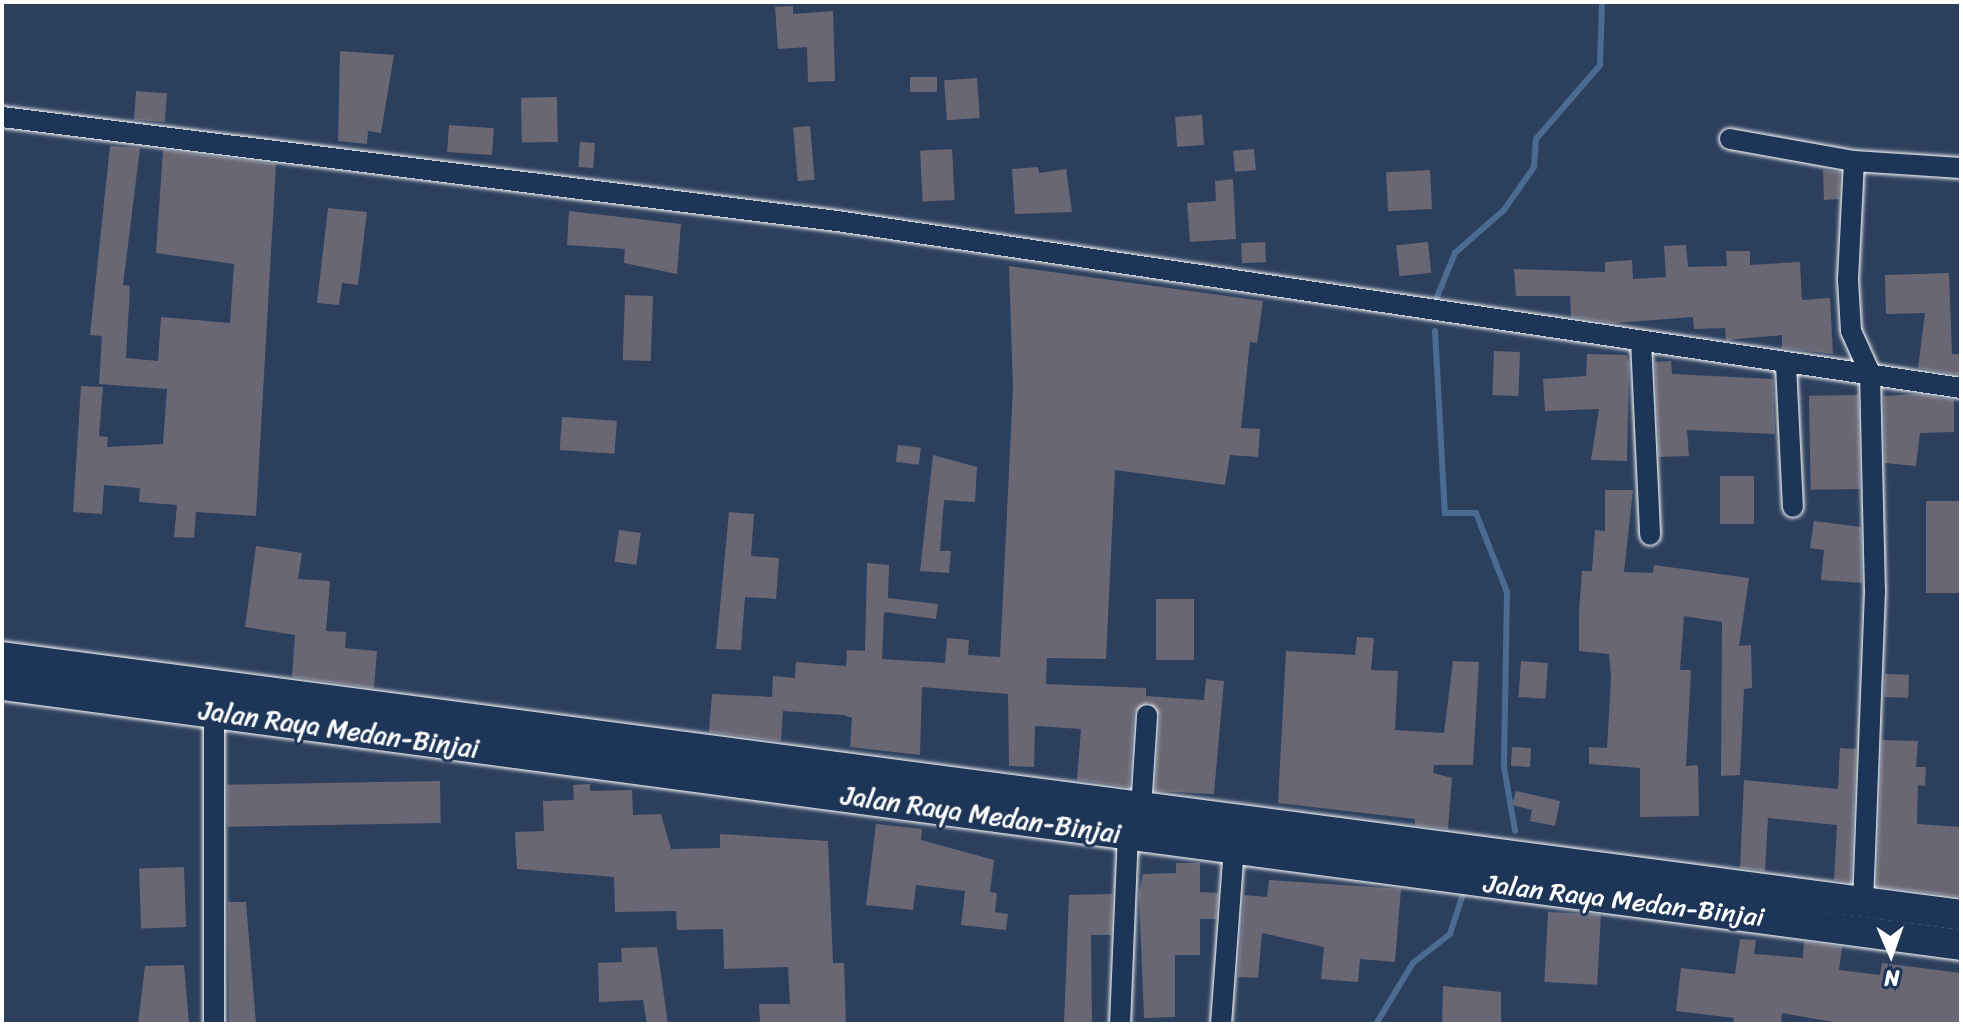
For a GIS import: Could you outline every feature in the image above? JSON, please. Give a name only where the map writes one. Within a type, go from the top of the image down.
[{"type":"main road","name":"Jalan Raya Medan-Binjai","points":[[2,657],[1135,823],[1234,848],[1961,945]]},
{"type":"main road","name":"Jalan Raya Medan-Binjai","points":[[2,685],[1135,823],[1961,915]]},
{"type":"street","points":[[2,117],[837,221],[1786,365],[1870,373],[1961,388]]},
{"type":"street","points":[[1730,139],[1854,161],[1961,168]]},
{"type":"street","points":[[1854,161],[1851,331],[1870,373],[1875,591],[1863,902]]},
{"type":"street","points":[[1641,341],[1650,535]]},
{"type":"street","points":[[1786,365],[1793,507]]},
{"type":"street","points":[[214,712],[214,1024]]},
{"type":"street","points":[[1120,1024],[1135,823],[1147,715]]},
{"type":"street","points":[[1221,1024],[1234,848]]},
{"type":"building","points":[[793,6],[793,14],[833,11],[835,81],[808,82],[807,47],[778,49],[775,7]]},
{"type":"building","points":[[340,51],[394,55],[381,133],[368,131],[367,144],[338,141]]},
{"type":"building","points":[[910,77],[937,77],[937,92],[910,92]]},
{"type":"building","points":[[977,78],[980,118],[947,120],[944,80]]},
{"type":"building","points":[[136,91],[167,93],[165,122],[134,120]]},
{"type":"building","points":[[557,97],[558,142],[522,143],[521,98]]},
{"type":"building","points":[[1202,115],[1204,145],[1177,147],[1175,117]]},
{"type":"building","points":[[449,125],[494,128],[492,155],[447,152]]},
{"type":"building","points":[[810,126],[815,180],[798,181],[793,127]]},
{"type":"building","points":[[580,142],[595,143],[593,168],[578,167]]},
{"type":"building","points":[[110,146],[140,148],[123,285],[130,286],[126,358],[158,361],[161,317],[230,323],[234,264],[156,253],[163,150],[276,164],[256,516],[196,512],[194,538],[174,537],[177,505],[139,502],[140,488],[104,485],[102,514],[73,512],[81,386],[103,387],[99,436],[108,437],[107,447],[163,444],[167,389],[99,384],[102,336],[90,335]]},
{"type":"building","points":[[952,149],[955,200],[923,202],[920,151]]},
{"type":"building","points":[[1254,149],[1256,170],[1235,172],[1233,151]]},
{"type":"building","points":[[1038,167],[1039,173],[1066,169],[1072,212],[1015,214],[1012,169]]},
{"type":"building","points":[[1430,170],[1432,209],[1388,211],[1386,172]]},
{"type":"building","points":[[1823,170],[1840,172],[1839,199],[1824,200]]},
{"type":"building","points":[[1233,179],[1236,239],[1190,242],[1187,203],[1216,201],[1215,181]]},
{"type":"building","points":[[328,208],[367,212],[358,285],[342,283],[339,305],[317,303]]},
{"type":"building","points":[[569,211],[681,224],[677,274],[624,263],[625,249],[567,245]]},
{"type":"building","points":[[1265,242],[1266,262],[1242,263],[1241,243]]},
{"type":"building","points":[[1428,242],[1431,273],[1399,276],[1396,245]]},
{"type":"building","points":[[1686,245],[1688,267],[1727,266],[1726,251],[1750,251],[1750,265],[1800,262],[1802,300],[1830,298],[1833,354],[1782,348],[1782,335],[1726,340],[1725,328],[1694,329],[1693,317],[1615,323],[1571,317],[1570,296],[1516,296],[1514,269],[1605,272],[1605,262],[1632,260],[1633,279],[1666,277],[1664,246]]},
{"type":"building","points":[[1009,266],[1263,301],[1257,343],[1250,342],[1241,428],[1260,429],[1258,457],[1230,455],[1225,485],[1115,470],[1106,659],[1047,658],[1046,684],[1146,688],[1146,696],[1204,700],[1206,679],[1224,681],[1214,794],[1155,791],[1160,716],[1149,702],[1134,713],[1129,787],[1077,780],[1081,729],[1035,726],[1034,767],[1009,766],[1008,694],[922,687],[920,755],[850,747],[852,718],[844,715],[783,711],[781,741],[709,732],[712,694],[772,697],[773,676],[795,678],[796,662],[846,666],[847,650],[865,651],[867,563],[889,565],[888,598],[938,604],[936,619],[884,612],[882,659],[945,663],[947,638],[969,640],[968,655],[1000,657],[1013,388]]},
{"type":"building","points":[[1949,273],[1952,354],[1961,354],[1961,375],[1918,368],[1925,313],[1886,314],[1885,275]]},
{"type":"building","points":[[625,295],[653,296],[651,361],[623,360]]},
{"type":"building","points":[[1494,351],[1520,352],[1518,396],[1492,395]]},
{"type":"building","points":[[1587,354],[1626,355],[1629,363],[1627,461],[1591,460],[1599,409],[1545,411],[1543,379],[1586,376]]},
{"type":"building","points":[[1671,361],[1672,374],[1773,379],[1775,434],[1687,430],[1689,456],[1659,457],[1655,362]]},
{"type":"building","points":[[1915,394],[1954,400],[1954,432],[1920,433],[1916,466],[1885,463],[1884,396]]},
{"type":"building","points":[[1858,395],[1860,489],[1811,490],[1809,396]]},
{"type":"building","points":[[562,417],[617,421],[615,454],[560,450]]},
{"type":"building","points":[[898,445],[921,448],[919,465],[896,462]]},
{"type":"building","points":[[933,455],[977,467],[975,502],[944,500],[940,551],[951,551],[949,573],[920,571]]},
{"type":"building","points":[[1720,476],[1754,476],[1754,524],[1720,524]]},
{"type":"building","points":[[1605,490],[1633,490],[1624,572],[1653,573],[1654,565],[1749,578],[1739,646],[1751,645],[1752,688],[1744,689],[1740,775],[1721,776],[1722,622],[1684,616],[1680,670],[1691,670],[1686,766],[1698,765],[1699,816],[1640,817],[1640,768],[1589,764],[1589,747],[1607,748],[1611,678],[1609,654],[1579,651],[1579,613],[1582,571],[1592,571],[1595,530],[1605,531]]},
{"type":"building","points":[[1926,501],[1961,501],[1961,593],[1926,593]]},
{"type":"building","points":[[729,512],[754,514],[751,556],[779,558],[776,599],[745,597],[741,650],[716,649]]},
{"type":"building","points":[[1814,521],[1861,527],[1862,583],[1821,580],[1824,550],[1810,548]]},
{"type":"building","points":[[619,530],[641,533],[636,565],[615,562]]},
{"type":"building","points":[[256,546],[302,553],[298,579],[330,581],[326,631],[346,632],[345,648],[377,651],[374,688],[292,677],[295,635],[245,627]]},
{"type":"building","points":[[1156,599],[1194,599],[1194,660],[1156,660]]},
{"type":"building","points":[[1357,637],[1374,638],[1371,670],[1398,671],[1395,730],[1444,733],[1453,661],[1479,662],[1473,765],[1434,765],[1433,773],[1452,778],[1448,829],[1415,825],[1415,819],[1278,803],[1286,651],[1355,655]]},
{"type":"building","points":[[1521,661],[1548,663],[1545,699],[1518,697]]},
{"type":"building","points":[[1885,674],[1909,675],[1908,698],[1884,697]]},
{"type":"building","points":[[1882,740],[1918,741],[1916,767],[1926,767],[1925,786],[1918,785],[1917,824],[1961,827],[1961,897],[1877,886]]},
{"type":"building","points":[[1512,747],[1531,748],[1530,767],[1511,766]]},
{"type":"building","points":[[1840,748],[1856,749],[1851,882],[1834,880],[1837,825],[1768,818],[1765,871],[1740,868],[1744,780],[1838,789]]},
{"type":"building","points":[[440,781],[441,823],[228,827],[227,785]]},
{"type":"building","points":[[590,784],[590,791],[632,790],[633,815],[661,814],[671,849],[720,848],[720,834],[828,841],[833,963],[844,963],[846,1024],[760,1024],[759,1004],[790,1004],[788,967],[724,969],[723,929],[677,930],[676,911],[615,912],[614,877],[517,869],[515,832],[544,831],[543,801],[574,800],[573,785]]},
{"type":"building","points":[[1516,791],[1560,801],[1555,826],[1530,821],[1532,810],[1512,805]]},
{"type":"building","points":[[876,824],[922,829],[921,840],[994,860],[990,892],[997,893],[995,912],[1008,914],[1006,930],[961,925],[965,891],[916,885],[913,910],[866,905]]},
{"type":"building","points":[[1176,863],[1200,863],[1200,892],[1218,893],[1216,919],[1200,919],[1200,955],[1175,955],[1175,1017],[1144,1018],[1139,894],[1143,874],[1176,873]]},
{"type":"building","points":[[184,867],[186,927],[141,929],[139,869]]},
{"type":"building","points":[[1269,880],[1401,889],[1395,962],[1360,959],[1358,982],[1321,979],[1324,947],[1262,933],[1258,978],[1238,977],[1244,895],[1267,897]]},
{"type":"building","points":[[1112,894],[1111,935],[1091,935],[1092,1024],[1064,1024],[1069,895]]},
{"type":"building","points":[[228,902],[246,902],[256,1024],[229,1024]]},
{"type":"building","points":[[1548,912],[1601,915],[1597,985],[1544,982]]},
{"type":"building","points":[[1740,939],[1756,940],[1754,954],[1803,958],[1804,942],[1842,947],[1839,970],[1880,975],[1882,963],[1961,973],[1961,1024],[1844,1024],[1782,1013],[1781,1024],[1733,1024],[1734,1018],[1676,1011],[1681,968],[1735,974]]},
{"type":"building","points":[[657,947],[668,1024],[647,1024],[643,1000],[599,1002],[598,963],[622,962],[621,948]]},
{"type":"building","points":[[184,965],[189,1024],[138,1024],[145,966]]},
{"type":"building","points":[[1443,986],[1501,992],[1501,1024],[1442,1024]]},
{"type":"waterway","points":[[1437,297],[1455,253],[1504,210],[1534,167],[1536,139],[1600,65],[1602,2]]},
{"type":"waterway","points":[[1435,331],[1445,513],[1476,513],[1507,592],[1504,767],[1515,831]]},
{"type":"waterway","points":[[1376,1024],[1413,963],[1450,934],[1463,894]]}]
